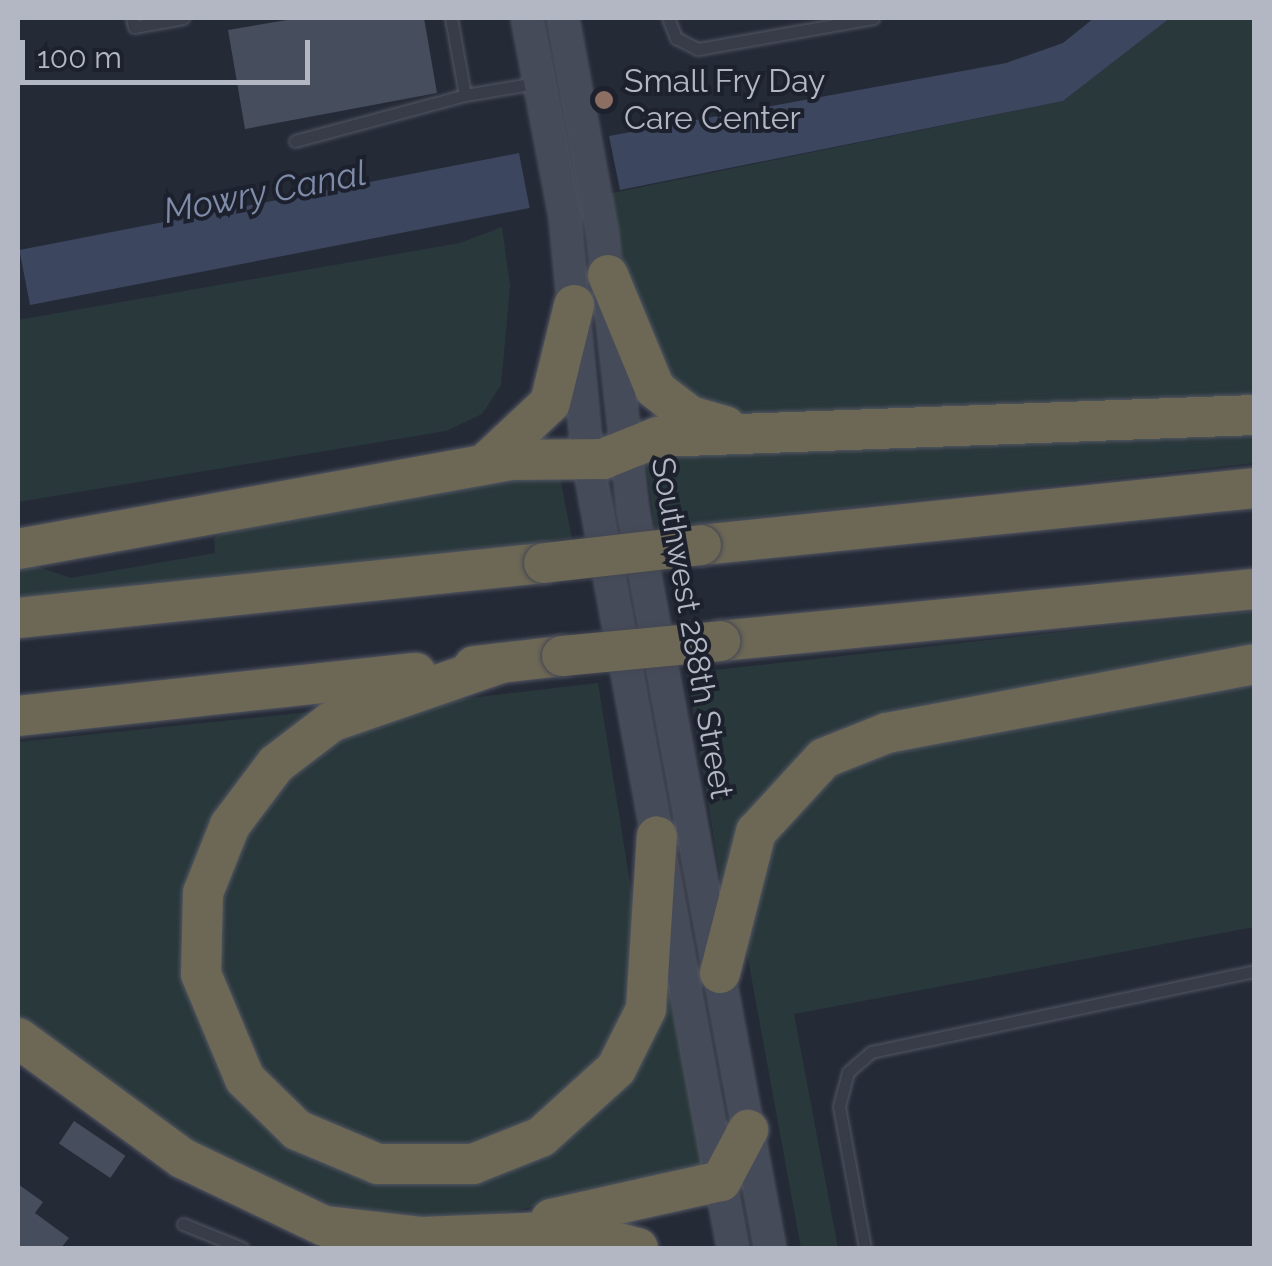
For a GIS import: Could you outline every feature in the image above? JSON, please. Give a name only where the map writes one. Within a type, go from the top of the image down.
[{"type":"highway","points":[[608,275],[655,389],[690,416],[734,429]]},
{"type":"highway","points":[[484,464],[550,403],[574,304]]},
{"type":"highway","points":[[18,549],[484,464],[558,454],[606,456],[651,438],[734,429],[1254,416]]},
{"type":"highway","points":[[18,618],[1254,488]]},
{"type":"highway","points":[[18,716],[562,656],[1254,589]]},
{"type":"highway","points":[[501,664],[331,722],[276,764],[230,824],[203,893],[201,974],[226,1049],[254,1089],[297,1130],[378,1164],[473,1164],[540,1138],[616,1069],[646,1008],[657,836]]},
{"type":"highway","points":[[720,973],[756,832],[824,758],[887,733],[1254,664]]},
{"type":"highway","points":[[18,1038],[182,1158],[320,1231],[422,1237],[518,1230],[612,1236],[638,1248]]},
{"type":"highway","points":[[518,1230],[721,1181],[748,1130]]},
{"type":"main road","name":"Southwest 288th Street","points":[[527,18],[574,304],[720,973],[770,1248]]},
{"type":"main road","name":"Southwest 288th Street","points":[[563,18],[608,275],[606,456],[657,836],[734,1248]]},
{"type":"lane","points":[[132,18],[134,26],[183,18]]},
{"type":"lane","points":[[451,18],[465,96]]},
{"type":"lane","points":[[668,18],[676,38],[698,49],[874,18]]},
{"type":"lane","points":[[294,141],[465,96],[539,82]]},
{"type":"lane","points":[[865,1248],[839,1106],[848,1072],[871,1052],[1254,971]]},
{"type":"lane","points":[[183,1224],[242,1248]]},
{"type":"shaded area","points":[[1170,18],[1254,18],[1254,405],[753,414],[690,404],[640,335],[607,194],[1063,101]]},
{"type":"shaded area","points":[[502,227],[510,286],[501,385],[482,414],[446,431],[18,502],[18,320],[460,243]]},
{"type":"shaded area","points":[[1254,424],[1254,463],[655,529],[644,448]]},
{"type":"shaded area","points":[[557,461],[572,540],[18,598],[18,560],[71,578],[215,553],[214,538],[228,531]]},
{"type":"shaded area","points":[[1254,611],[1254,655],[880,721],[721,882],[687,673]]},
{"type":"shaded area","points":[[1254,672],[1254,927],[794,1014],[838,1248],[801,1248],[746,948],[760,849],[837,763]]},
{"type":"shaded area","points":[[598,683],[644,970],[618,1049],[504,1145],[358,1147],[277,1095],[223,1001],[215,928],[231,858],[273,791],[330,742],[428,703]]},
{"type":"shaded area","points":[[319,711],[266,753],[189,997],[225,1078],[307,1153],[545,1147],[665,972],[707,1173],[461,1221],[329,1208],[182,1138],[18,1019],[18,742]]},
{"type":"water","points":[[1094,18],[1170,18],[1063,101],[620,190],[609,136],[1006,63],[1063,43]]},
{"type":"water","name":"Mowry Canal","points":[[519,153],[530,208],[30,305],[19,250]]},
{"type":"building","points":[[299,18],[424,18],[437,93],[245,129],[228,30]]},
{"type":"building","points":[[74,1121],[125,1156],[110,1178],[59,1143]]},
{"type":"building","points":[[18,1184],[43,1202],[35,1213],[69,1238],[61,1248],[18,1248]]},
{"type":"place","name":"Small Fry Day Care Center","points":[[604,100]]}]
